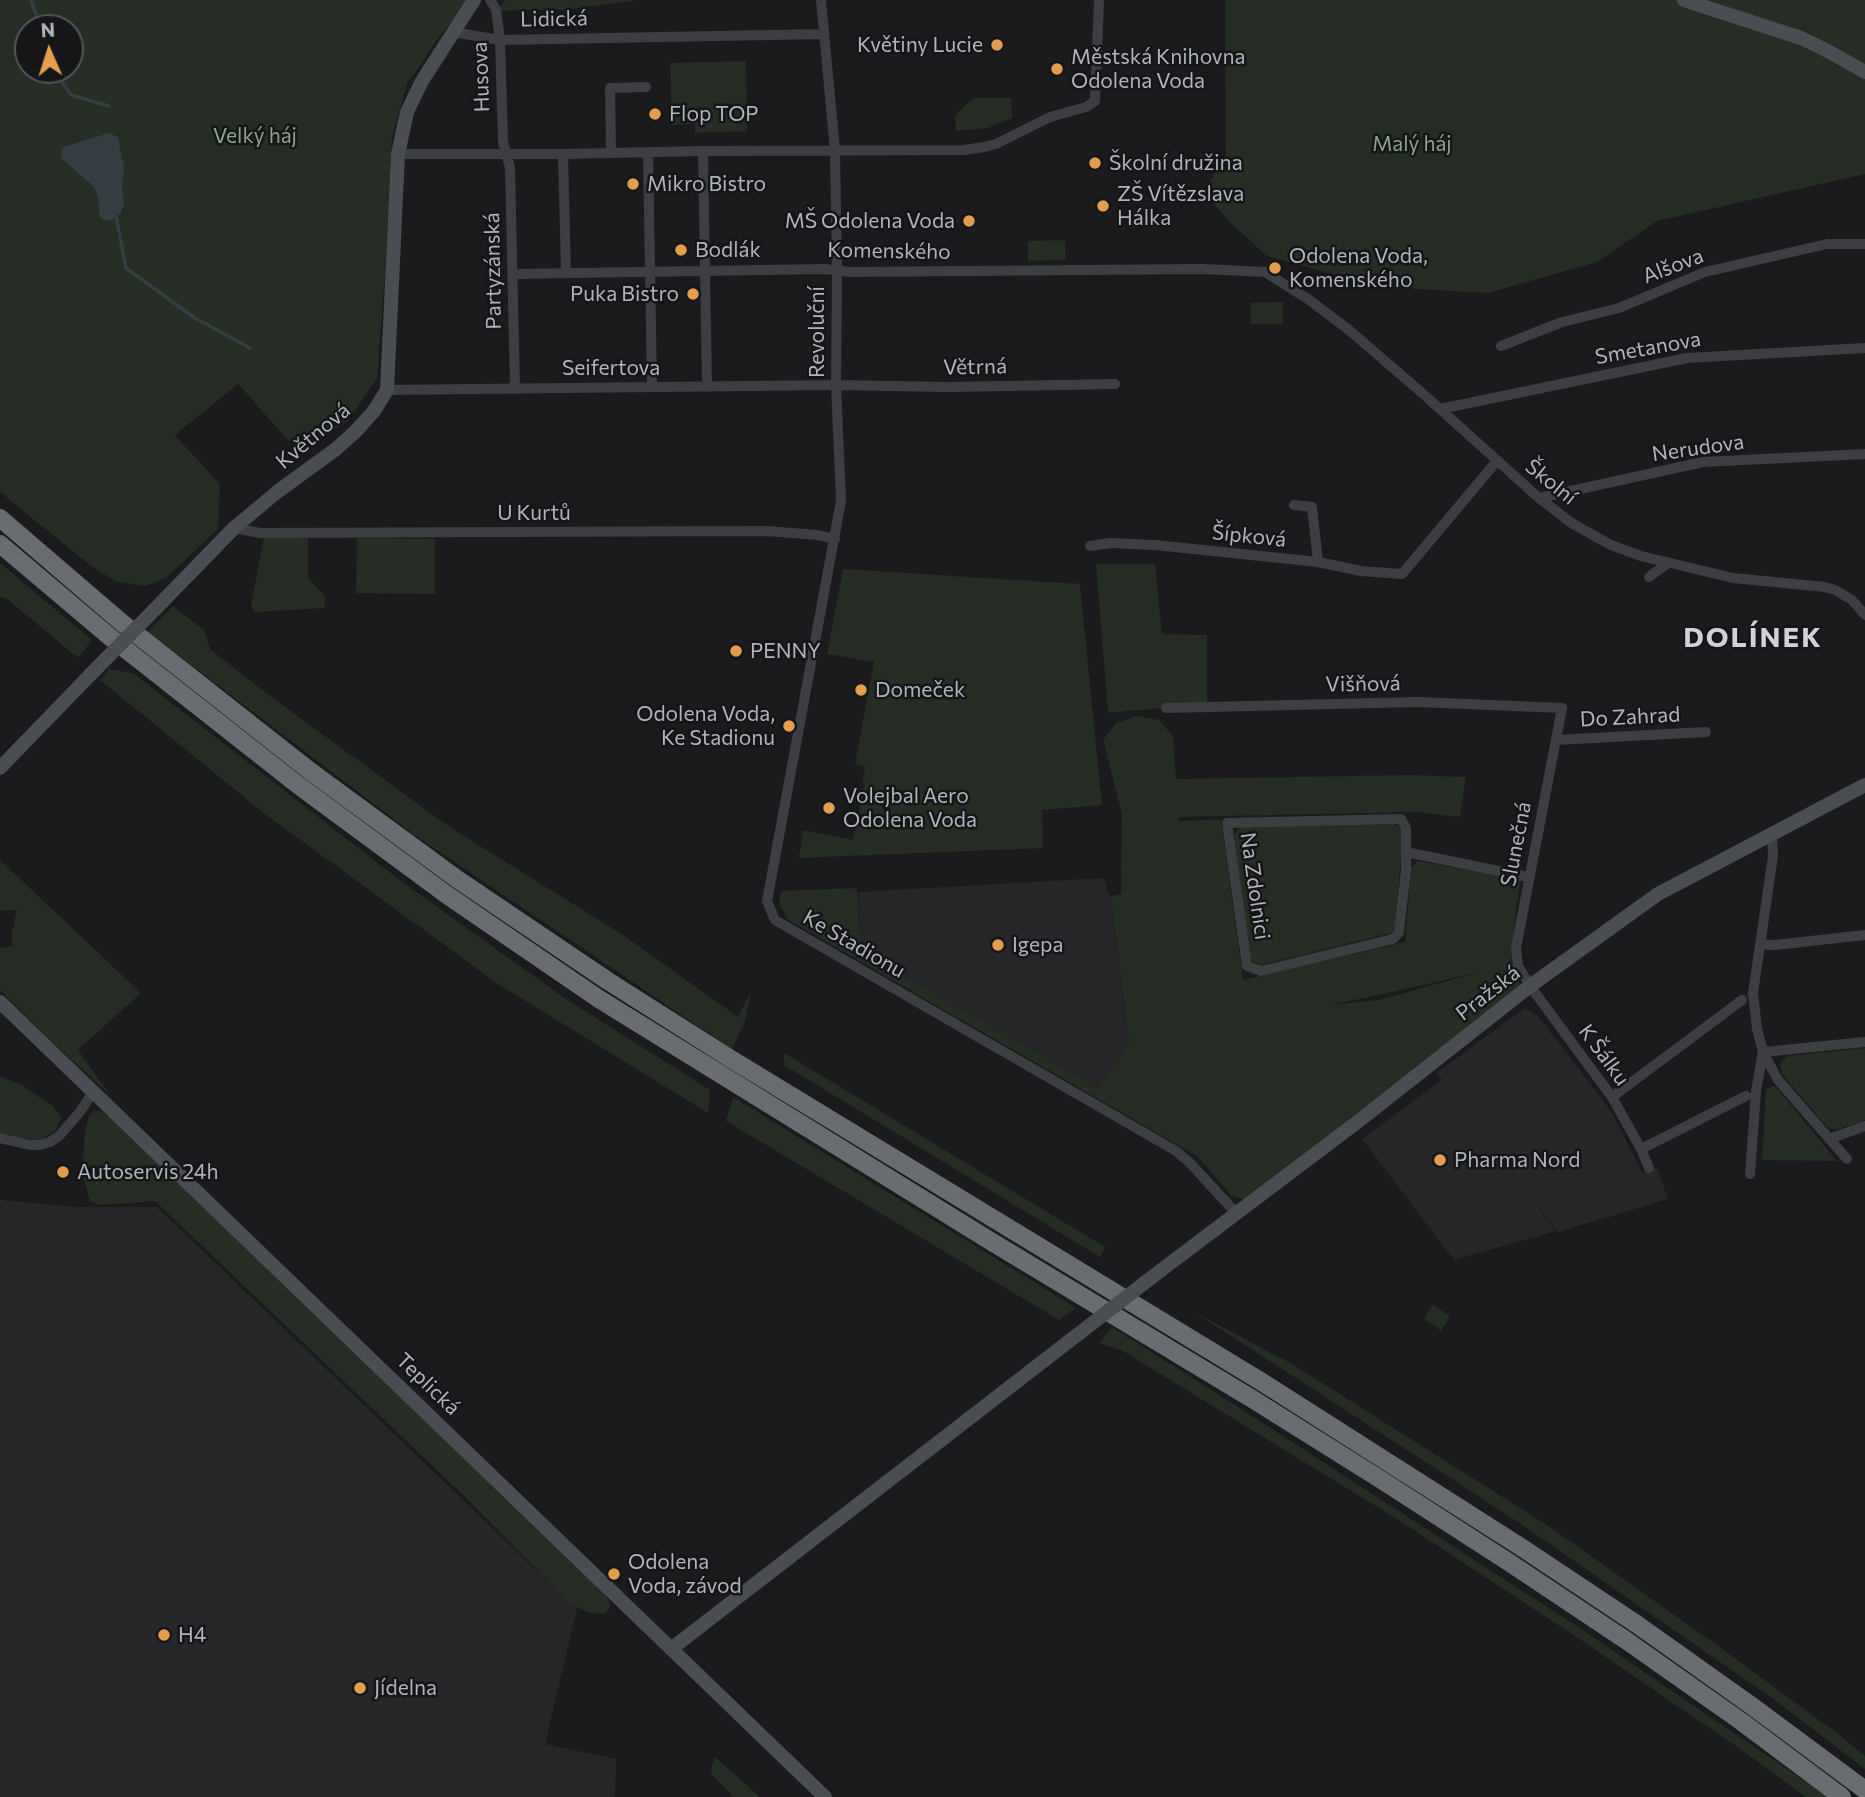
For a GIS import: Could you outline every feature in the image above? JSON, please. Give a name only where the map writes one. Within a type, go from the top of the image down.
[{"type":"highway","points":[[0,518],[121,622],[310,771],[489,901],[709,1045],[1262,1382],[1521,1547],[1638,1625],[1865,1790]]},
{"type":"highway","points":[[0,544],[110,637],[298,785],[447,895],[599,999],[1383,1480],[1627,1641],[1842,1797]]},
{"type":"street","points":[[387,390],[398,154],[407,112],[422,81],[474,0]]},
{"type":"street","name":"Husova","points":[[490,0],[496,9],[500,40],[503,142],[506,153]]},
{"type":"street","name":"Revoluční","points":[[821,0],[835,150],[836,385],[841,501],[835,539]]},
{"type":"street","points":[[398,154],[979,148],[996,144],[1050,117],[1095,102],[1099,0]]},
{"type":"street","points":[[1684,0],[1801,38],[1865,72]]},
{"type":"street","name":"Lidická","points":[[453,32],[500,40],[824,34]]},
{"type":"street","points":[[611,153],[610,88],[646,88]]},
{"type":"street","points":[[703,151],[707,387]]},
{"type":"street","points":[[648,152],[652,387]]},
{"type":"street","name":"Partyzánská","points":[[506,153],[510,168],[515,388]]},
{"type":"street","points":[[563,154],[566,273]]},
{"type":"street","name":"Alšova","points":[[1501,346],[1562,321],[1619,308],[1705,272],[1827,244],[1865,244]]},
{"type":"street","name":"Komenského","points":[[513,274],[1203,269],[1265,272]]},
{"type":"street","name":"Školní","points":[[1265,272],[1308,299],[1349,330],[1539,498],[1573,524],[1611,545],[1668,563],[1733,579],[1835,590],[1852,600],[1865,615]]},
{"type":"street","name":"Smetanova","points":[[1440,409],[1687,358],[1865,348]]},
{"type":"street","name":"Větrná","points":[[836,385],[948,387],[1115,384]]},
{"type":"street","name":"Seifertova","points":[[387,390],[836,385]]},
{"type":"street","name":"Květnová","points":[[0,768],[234,528],[356,431],[374,411],[387,390]]},
{"type":"street","name":"Nerudova","points":[[1539,498],[1703,462],[1865,454]]},
{"type":"street","name":"Šípková","points":[[1090,546],[1110,543],[1155,545],[1318,562],[1361,571],[1402,575],[1497,461]]},
{"type":"street","points":[[1294,505],[1312,506],[1318,562]]},
{"type":"street","name":"U Kurtů","points":[[234,528],[260,533],[766,531],[835,539]]},
{"type":"street","name":"Ke Stadionu","points":[[835,539],[767,901],[775,920],[1177,1151],[1236,1213]]},
{"type":"street","points":[[1649,577],[1668,563]]},
{"type":"street","name":"Višňová","points":[[1166,708],[1417,702],[1562,708]]},
{"type":"street","name":"Slunečná","points":[[1530,986],[1518,965],[1516,948],[1562,708]]},
{"type":"street","name":"Do Zahrad","points":[[1556,740],[1706,732]]},
{"type":"street","name":"Pražská","points":[[671,1648],[1370,1112],[1530,986],[1658,894],[1865,785]]},
{"type":"street","name":"Na Zdolnici","points":[[1401,819],[1406,828],[1406,852],[1399,932],[1393,939],[1261,971],[1247,966],[1227,822],[1401,819]]},
{"type":"street","points":[[1772,833],[1773,856],[1753,993],[1757,1029],[1763,1052],[1778,1080],[1847,1159]]},
{"type":"street","points":[[1406,852],[1528,877]]},
{"type":"street","points":[[1760,944],[1865,935]]},
{"type":"street","name":"K Šálku","points":[[1530,986],[1612,1097],[1650,1168]]},
{"type":"street","points":[[1612,1097],[1742,1000]]},
{"type":"street","name":"Teplická","points":[[0,1002],[825,1797]]},
{"type":"street","points":[[1763,1052],[1865,1042]]},
{"type":"street","points":[[1750,1174],[1755,1091],[1763,1052]]},
{"type":"street","points":[[0,1138],[30,1145],[50,1142],[59,1136],[80,1112],[93,1091]]},
{"type":"street","points":[[1641,1149],[1746,1096]]},
{"type":"street","points":[[1829,1139],[1865,1126]]},
{"type":"shaded area","points":[[109,133],[118,137],[124,168],[124,203],[121,213],[110,221],[102,219],[99,214],[98,196],[93,186],[61,158],[63,147]]},
{"type":"shaded area","points":[[1104,878],[1111,900],[1129,1044],[1098,1088],[862,951],[858,892]]},
{"type":"shaded area","points":[[1525,1008],[1539,1017],[1613,1114],[1642,1173],[1657,1168],[1668,1199],[1558,1232],[1494,1148],[1556,1231],[1454,1260],[1362,1139],[1442,1080],[1436,1073]]},
{"type":"shaded area","points":[[0,1200],[75,1207],[157,1207],[577,1609],[545,1744],[616,1759],[615,1797],[0,1797]]},
{"type":"green space","name":"Velký háj","points":[[0,0],[467,0],[408,81],[392,137],[377,378],[348,421],[298,451],[238,384],[175,435],[220,484],[218,529],[166,578],[146,586],[117,582],[91,566],[0,492]],"holes":[[[61,152],[124,168],[124,203],[99,214],[98,196],[93,186],[61,158]]]},
{"type":"green space","points":[[505,0],[639,0],[571,9],[499,11]]},
{"type":"green space","name":"Malý háj","points":[[1225,0],[1865,0],[1865,174],[1657,221],[1597,262],[1488,293],[1381,287],[1267,256],[1203,193],[1226,155]]},
{"type":"green space","points":[[746,61],[747,131],[695,133],[695,124],[672,125],[670,63]]},
{"type":"green space","points":[[973,98],[1011,98],[1012,118],[988,128],[956,131],[955,115]]},
{"type":"green space","points":[[1065,240],[1066,260],[1028,261],[1028,241]]},
{"type":"green space","points":[[1283,302],[1283,324],[1251,324],[1251,303]]},
{"type":"green space","points":[[264,537],[308,538],[308,578],[324,595],[325,608],[254,612],[251,605]]},
{"type":"green space","points":[[357,538],[435,539],[435,594],[356,593]]},
{"type":"green space","points":[[0,563],[92,640],[78,658],[7,599],[0,597]]},
{"type":"green space","points":[[1096,564],[1155,564],[1162,634],[1207,635],[1207,704],[1108,713]]},
{"type":"green space","points":[[843,569],[1080,584],[1102,805],[1042,810],[1043,848],[799,858],[803,830],[853,840],[865,782],[862,781],[865,767],[855,764],[874,662],[827,654]]},
{"type":"green space","points":[[173,606],[204,630],[210,649],[448,826],[623,935],[738,1017],[751,992],[745,1021],[732,1049],[416,836],[148,632]]},
{"type":"green space","points":[[109,669],[133,673],[401,881],[566,999],[710,1090],[708,1113],[498,984],[265,814],[100,680]]},
{"type":"green space","points":[[1136,716],[1159,720],[1173,736],[1176,779],[1409,775],[1466,777],[1460,817],[1416,812],[1179,817],[1179,821],[1221,819],[1243,980],[1405,942],[1411,868],[1418,861],[1521,880],[1511,964],[1514,964],[1521,988],[1244,1200],[1231,1195],[1197,1156],[787,919],[779,903],[781,891],[857,888],[862,951],[1098,1088],[1129,1043],[1111,900],[1111,896],[1121,894],[1122,815],[1103,740],[1116,723]],"holes":[[[1480,972],[1379,1000],[1330,1005]]]},
{"type":"green space","points":[[1392,824],[1400,827],[1403,834],[1395,927],[1391,933],[1261,965],[1254,962],[1250,956],[1234,836],[1237,830],[1243,827]]},
{"type":"green space","points":[[0,860],[141,993],[78,1050],[110,1095],[0,990],[0,948],[12,946],[12,928],[17,910],[0,911]]},
{"type":"green space","points":[[1865,1048],[1865,1120],[1838,1129],[1827,1127],[1782,1074],[1780,1063],[1788,1056]]},
{"type":"green space","points":[[784,1053],[1105,1247],[1100,1257],[784,1065]]},
{"type":"green space","points":[[0,1076],[24,1086],[53,1106],[61,1118],[55,1131],[39,1141],[0,1134]]},
{"type":"green space","points":[[1775,1086],[1837,1161],[1762,1160],[1766,1089]]},
{"type":"green space","points":[[733,1097],[1076,1308],[1059,1320],[726,1121]]},
{"type":"green space","points":[[94,1111],[100,1111],[110,1117],[605,1593],[610,1604],[609,1609],[604,1614],[587,1612],[572,1605],[466,1498],[155,1201],[100,1205],[90,1201],[83,1176],[83,1158],[85,1132],[89,1116]]},
{"type":"green space","points":[[1433,1304],[1450,1317],[1441,1331],[1424,1318]]},
{"type":"green space","points":[[1194,1312],[1292,1364],[1550,1527],[1838,1734],[1865,1756],[1865,1769],[1772,1698],[1515,1520]]},
{"type":"green space","points":[[1112,1327],[1578,1627],[1828,1797],[1806,1797],[1581,1640],[1397,1519],[1123,1351],[1099,1343]]},
{"type":"green space","points":[[714,1756],[760,1797],[734,1797],[711,1774]]},
{"type":"waterway","points":[[31,0],[36,14]]},
{"type":"waterway","points":[[63,84],[71,95],[109,106]]},
{"type":"waterway","points":[[116,216],[126,268],[195,318],[250,348]]},
{"type":"place","name":"Květiny Lucie","points":[[997,45]]},
{"type":"place","name":"Městská Knihovna Odolena Voda","points":[[1057,69]]},
{"type":"place","name":"Flop TOP","points":[[655,114]]},
{"type":"place","name":"Školní družina","points":[[1095,163]]},
{"type":"place","name":"Mikro Bistro","points":[[633,184]]},
{"type":"place","name":"ZŠ Vítězslava Hálka","points":[[1103,206]]},
{"type":"place","name":"MŠ Odolena Voda","points":[[969,221]]},
{"type":"place","name":"Bodlák","points":[[681,250]]},
{"type":"place","name":"Odolena Voda, Komenského","points":[[1275,268]]},
{"type":"place","name":"Puka Bistro","points":[[693,294]]},
{"type":"place","name":"PENNY","points":[[736,651]]},
{"type":"place","name":"Domeček","points":[[861,690]]},
{"type":"place","name":"Odolena Voda, Ke Stadionu","points":[[789,726]]},
{"type":"place","name":"Volejbal Aero Odolena Voda","points":[[829,808]]},
{"type":"place","name":"Igepa","points":[[998,945]]},
{"type":"place","name":"Pharma Nord","points":[[1440,1160]]},
{"type":"place","name":"Autoservis 24h","points":[[63,1172]]},
{"type":"place","name":"Odolena Voda, závod","points":[[614,1574]]},
{"type":"place","name":"H4","points":[[164,1635]]},
{"type":"place","name":"Jídelna","points":[[360,1688]]},
{"type":"district","name":"DOLÍNEK","points":[[1753,638]]}]
